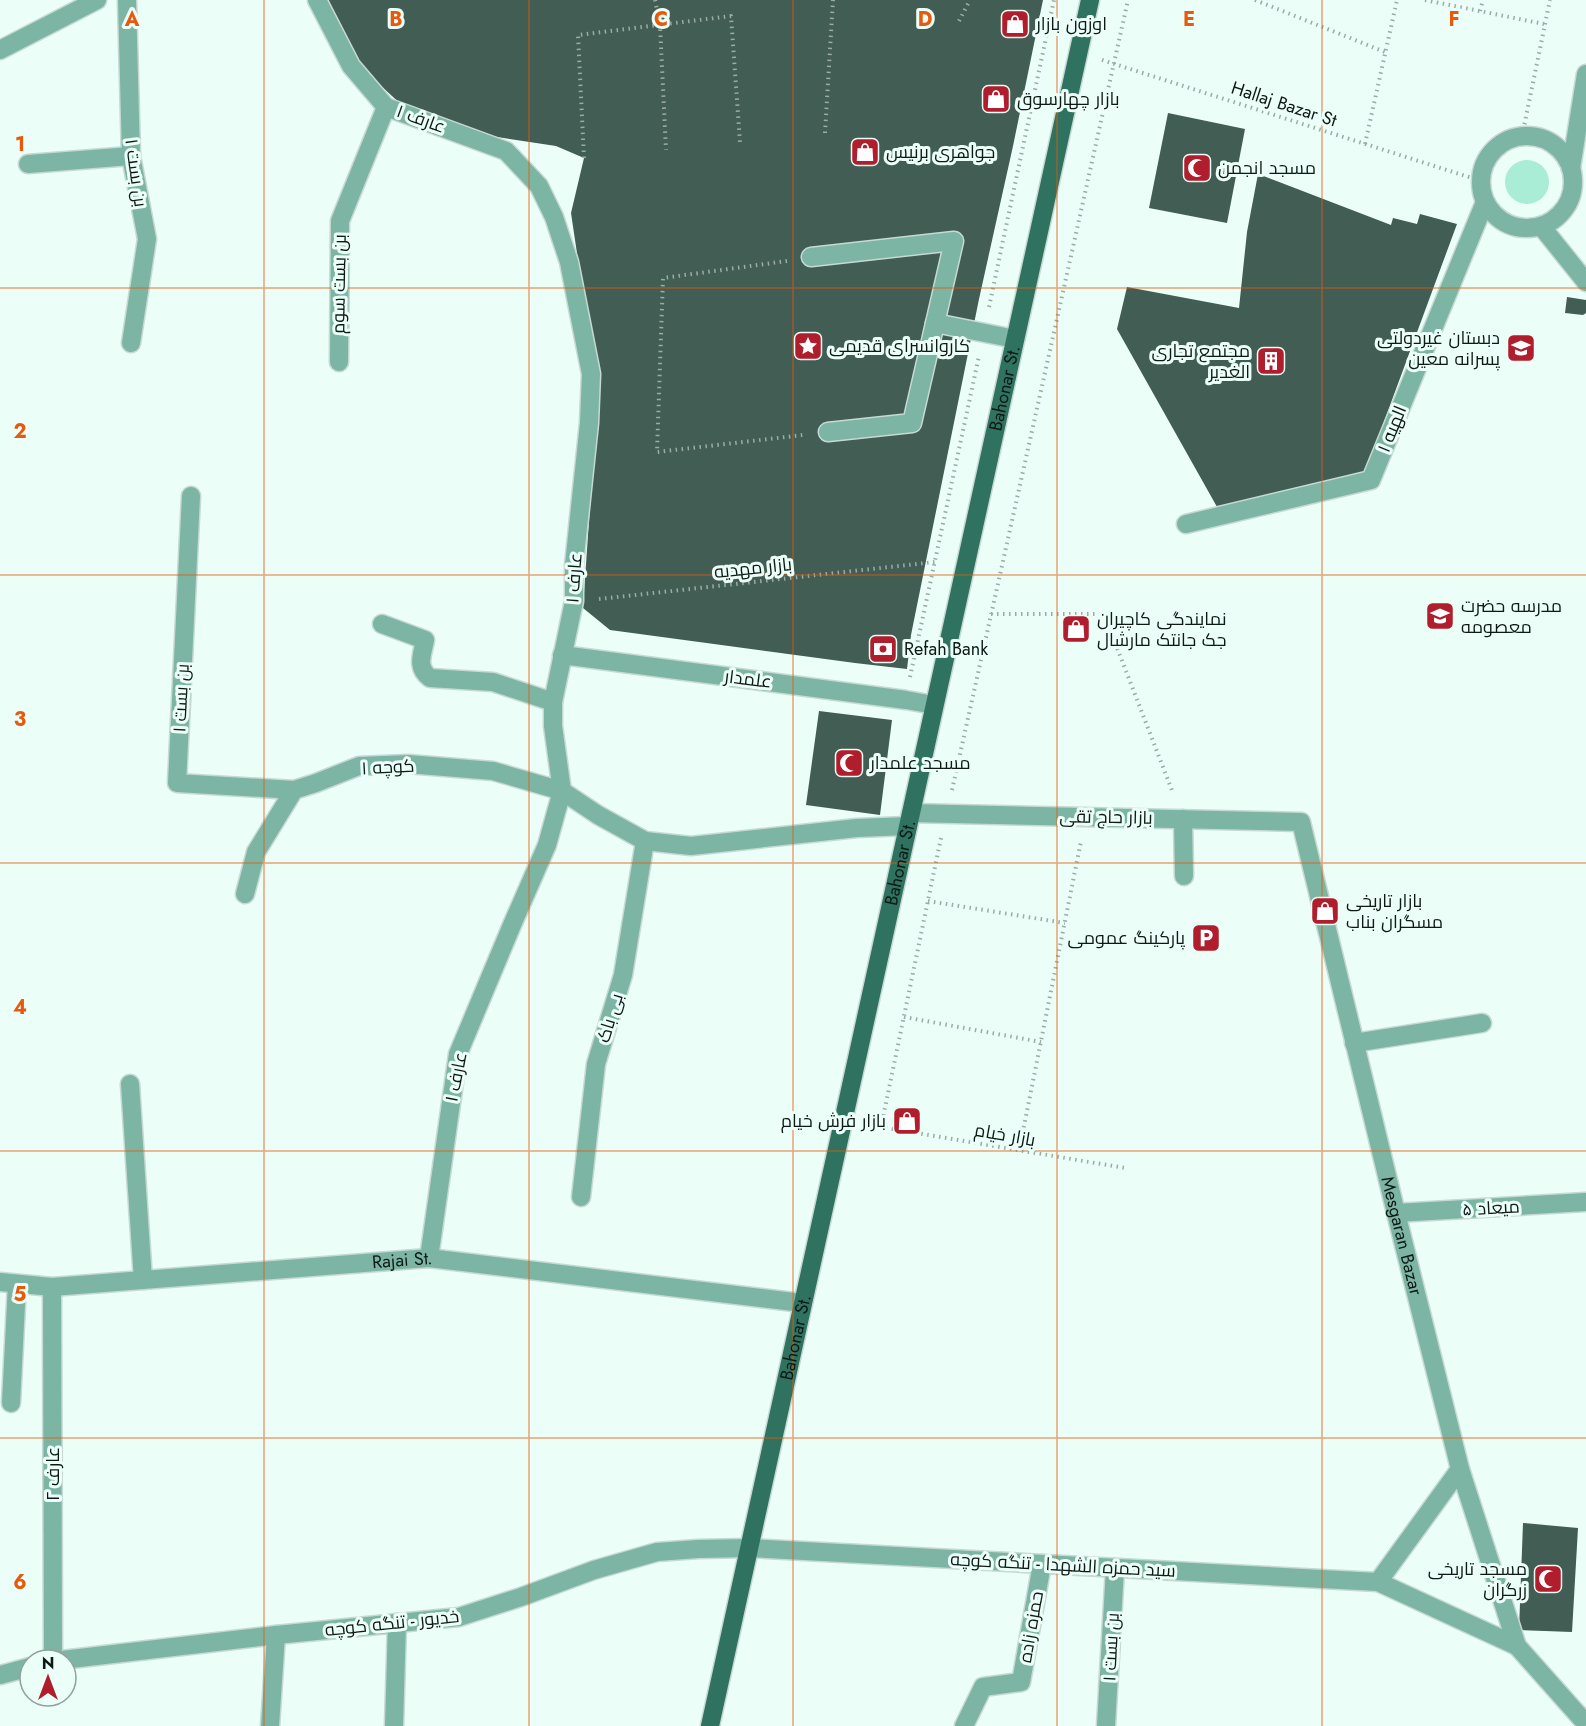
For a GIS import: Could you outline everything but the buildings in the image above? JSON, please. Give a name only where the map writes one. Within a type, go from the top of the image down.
[{"type":"main road","name":"Bahonar St.","points":[[710,1726],[1090,0]]},
{"type":"street","points":[[0,50],[97,0]]},
{"type":"street","name":"بن بست ۱","points":[[127,0],[131,156],[147,239],[131,343]]},
{"type":"street","name":"عارف ۱","points":[[317,0],[351,66],[386,106],[506,151],[539,186],[554,217],[568,262],[591,374],[589,423],[574,565],[574,601],[553,702],[553,726],[562,791],[547,845],[458,1054],[429,1258]]},
{"type":"street","points":[[1579,169],[1552,143],[1538,137],[1522,136],[1509,140],[1489,156],[1483,168],[1482,192],[1485,202],[1493,212],[1503,221],[1515,226],[1527,228],[1541,226],[1553,220],[1564,210],[1571,197],[1573,183],[1579,169],[1586,74]]},
{"type":"street","name":"بن بست سوم","points":[[339,362],[340,221],[386,106]]},
{"type":"street","points":[[28,164],[131,156]]},
{"type":"street","name":"الهیه ۱","points":[[1186,524],[1371,480],[1485,202]]},
{"type":"street","points":[[1541,226],[1586,282]]},
{"type":"street","points":[[811,257],[954,241],[912,423],[828,432]]},
{"type":"street","points":[[935,323],[1015,339]]},
{"type":"street","name":"بن بست ۱","points":[[191,496],[177,783],[294,790]]},
{"type":"street","points":[[382,624],[425,640],[421,663],[423,672],[430,678],[494,682],[553,702]]},
{"type":"street","name":"علمدار","points":[[562,655],[934,705]]},
{"type":"street","name":"کوچه ۱","points":[[294,790],[359,766],[408,764],[494,771],[562,791]]},
{"type":"street","points":[[246,894],[256,852],[294,790]]},
{"type":"street","points":[[562,791],[598,815],[645,841],[691,846],[857,828],[909,819]]},
{"type":"street","name":"بازار حاج تقی","points":[[909,819],[946,814],[1302,822]]},
{"type":"street","points":[[1183,819],[1184,876]]},
{"type":"street","name":"Mesgaran Bazar","points":[[1302,822],[1460,1469],[1517,1646]]},
{"type":"street","name":"بی باک","points":[[581,1197],[596,1064],[623,975],[645,841]]},
{"type":"street","points":[[1354,1042],[1482,1023]]},
{"type":"street","points":[[130,1084],[143,1280]]},
{"type":"street","name":"میعاد ۵","points":[[1396,1213],[1586,1202]]},
{"type":"street","name":"Rajai St.","points":[[8,1283],[52,1287],[429,1258],[802,1303]]},
{"type":"street","points":[[8,1283],[11,1403]]},
{"type":"street","name":"عارف ۲","points":[[52,1287],[53,1648]]},
{"type":"street","points":[[1460,1469],[1378,1582],[1517,1646],[1583,1715]]},
{"type":"street","name":"سید حمزه الشهدا - تنگه کوچه","points":[[749,1548],[1378,1582]]},
{"type":"street","name":"خدیور - تنگه کوچه","points":[[78,1658],[459,1617],[594,1570],[657,1552],[749,1548]]},
{"type":"street","name":"حمزه زاده","points":[[964,1726],[983,1687],[1021,1682],[1042,1564]]},
{"type":"street","name":"بن بست ۱","points":[[1106,1726],[1115,1568]]},
{"type":"street","points":[[394,1726],[397,1623]]},
{"type":"street","points":[[270,1726],[276,1635]]},
{"type":"street","points":[[0,1675],[18,1670]]},
{"type":"path","points":[[655,0],[660,25],[666,150]]},
{"type":"path","points":[[825,133],[833,0]]},
{"type":"path","points":[[958,21],[970,0]]},
{"type":"path","points":[[1041,1041],[904,1017],[946,814],[1128,0]]},
{"type":"path","points":[[1255,0],[1385,52]]},
{"type":"path","points":[[1365,144],[1396,0]]},
{"type":"path","points":[[1425,0],[1544,24]]},
{"type":"path","points":[[1480,11],[1483,0]]},
{"type":"path","points":[[1522,136],[1550,0]]},
{"type":"path","points":[[584,158],[578,35],[731,16],[740,142]]},
{"type":"path","name":"Hallaj Bazar St","points":[[1078,52],[1481,181]]},
{"type":"path","points":[[811,257],[663,278],[657,452],[828,432]]},
{"type":"path","name":"بازار مهدیه","points":[[574,601],[935,562]]},
{"type":"path","points":[[991,614],[1104,614],[1183,819]]},
{"type":"path","points":[[1019,1151],[1086,817]]},
{"type":"path","points":[[928,901],[1065,922]]},
{"type":"path","name":"بازار خیام","points":[[904,1017],[881,1127],[1125,1168]]},
{"type":"green space","points":[[1527,160],[1542,167],[1549,182],[1542,197],[1527,204],[1512,197],[1505,182],[1512,167]]},
{"type":"place","name":"اوزون بازار","points":[[1015,24]]},
{"type":"place","name":"بازار چهارسوق","points":[[996,99]]},
{"type":"place","name":"جواهری برنیس","points":[[865,152]]},
{"type":"place","name":"مسجد انجمن","points":[[1197,168]]},
{"type":"place","name":"کاروانسرای قدیمی","points":[[808,346]]},
{"type":"place","name":"دبستان غیردولتی پسرانه معین","points":[[1521,348]]},
{"type":"place","name":"مجتمع تجاری الغدیر","points":[[1271,361]]},
{"type":"place","name":"مدرسه حضرت معصومه","points":[[1440,616]]},
{"type":"place","name":"نمایندگی کاچیران جک جانتک مارشال","points":[[1076,629]]},
{"type":"place","name":"Refah Bank","points":[[883,649]]},
{"type":"place","name":"مسجد علمدار","points":[[849,763]]},
{"type":"place","name":"بازار تاریخی مسگران بناب","points":[[1325,911]]},
{"type":"place","name":"پارکینگ عمومی","points":[[1206,938]]},
{"type":"place","name":"بازار فرش خیام","points":[[907,1121]]},
{"type":"place","name":"مسجد تاریخی زرگران","points":[[1548,1579]]}]
